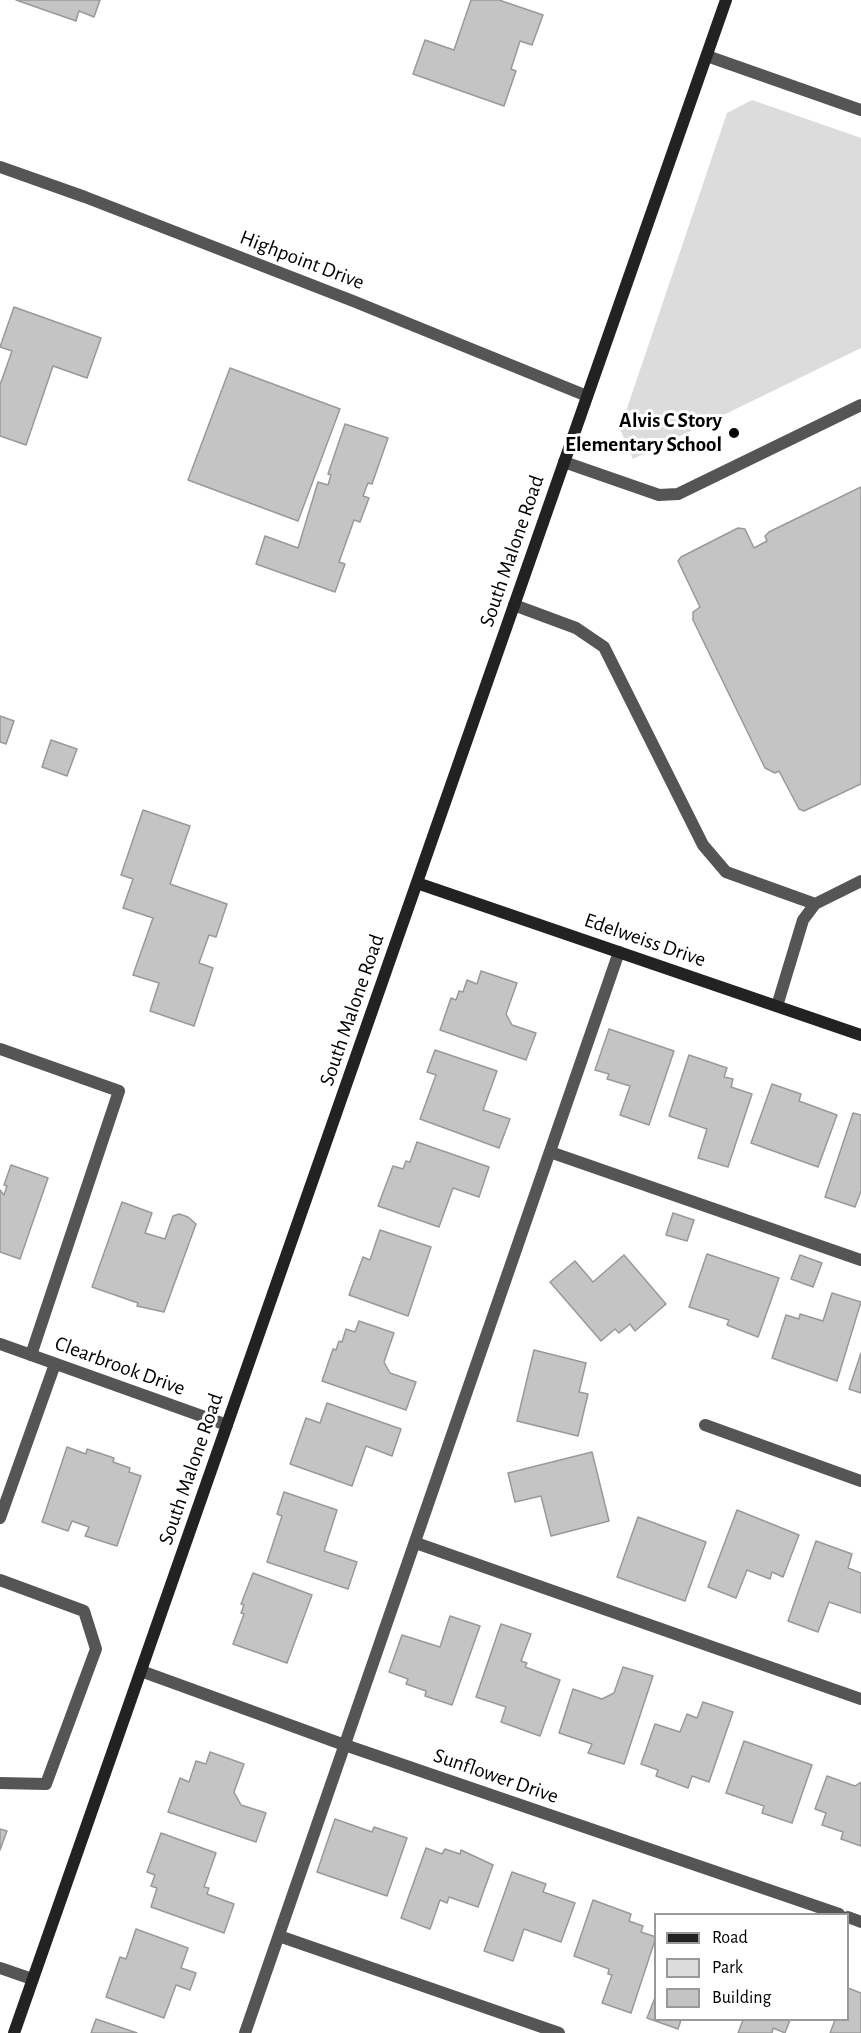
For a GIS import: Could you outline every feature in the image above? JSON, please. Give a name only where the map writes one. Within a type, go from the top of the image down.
[{"type":"street","name":"South Malone Road","points":[[14,2033],[726,0]]},
{"type":"street","points":[[706,56],[861,110]]},
{"type":"street","name":"Highpoint Drive","points":[[0,167],[320,288],[587,396]]},
{"type":"street","points":[[564,462],[659,495],[668,496],[678,494],[861,405]]},
{"type":"street","points":[[514,605],[576,628],[604,647],[703,845],[726,872],[815,904]]},
{"type":"street","points":[[777,1006],[804,920],[815,904],[861,881]]},
{"type":"street","name":"Edelweiss Drive","points":[[417,883],[861,1035]]},
{"type":"street","points":[[246,2033],[619,952]]},
{"type":"street","points":[[0,1049],[119,1091],[31,1355]]},
{"type":"street","points":[[550,1152],[861,1260]]},
{"type":"street","name":"Clearbrook Drive","points":[[0,1344],[226,1425]]},
{"type":"street","points":[[0,1518],[55,1364]]},
{"type":"street","points":[[705,1425],[861,1481]]},
{"type":"street","points":[[416,1543],[861,1699]]},
{"type":"street","points":[[0,1580],[84,1611],[96,1649],[46,1784],[0,1783]]},
{"type":"street","name":"Sunflower Drive","points":[[141,1671],[346,1745],[836,1913]]},
{"type":"street","points":[[279,1936],[559,2033]]},
{"type":"street","points":[[0,1968],[32,1979]]},
{"type":"green space","points":[[752,100],[861,138],[861,348],[633,459],[620,429],[727,113]]},
{"type":"building","points":[[16,0],[100,0],[94,17],[79,11],[76,21]]},
{"type":"building","points":[[471,0],[499,0],[543,15],[532,45],[520,41],[511,69],[516,71],[504,106],[413,74],[425,40],[454,50]]},
{"type":"building","points":[[14,307],[101,338],[87,378],[53,366],[26,445],[0,436],[0,385],[12,351],[0,347]]},
{"type":"building","points":[[230,368],[340,409],[298,521],[188,480]]},
{"type":"building","points":[[345,424],[388,438],[372,484],[368,483],[363,496],[369,498],[360,522],[354,520],[339,562],[345,564],[335,592],[256,564],[265,536],[298,548],[318,482],[328,485],[331,475],[328,474]]},
{"type":"building","points":[[861,487],[861,784],[804,811],[799,809],[779,771],[775,773],[765,768],[693,620],[693,612],[700,607],[678,561],[681,557],[738,528],[745,529],[754,548],[767,541],[765,536],[769,532]]},
{"type":"building","points":[[0,716],[14,721],[6,744],[0,742]]},
{"type":"building","points":[[51,740],[77,749],[67,776],[42,767]]},
{"type":"building","points":[[143,810],[190,826],[170,884],[227,904],[216,937],[209,935],[199,963],[213,968],[194,1026],[150,1011],[159,983],[133,975],[153,918],[123,908],[133,879],[121,875]]},
{"type":"building","points":[[481,971],[517,983],[506,1014],[512,1025],[536,1033],[526,1060],[440,1030],[451,998],[456,1000],[459,991],[463,992],[467,980],[477,984]]},
{"type":"building","points":[[609,1029],[674,1051],[649,1125],[620,1115],[630,1086],[607,1079],[609,1074],[595,1070]]},
{"type":"building","points":[[435,1050],[497,1071],[483,1110],[510,1119],[499,1148],[420,1119],[436,1075],[427,1072]]},
{"type":"building","points":[[689,1055],[727,1068],[724,1077],[733,1079],[731,1087],[752,1094],[728,1167],[698,1158],[707,1129],[669,1116]]},
{"type":"building","points":[[772,1084],[801,1094],[799,1101],[837,1115],[818,1167],[751,1143]]},
{"type":"building","points":[[853,1113],[861,1115],[861,1191],[855,1207],[825,1197]]},
{"type":"building","points":[[417,1142],[489,1167],[479,1197],[453,1188],[439,1227],[378,1206],[393,1166],[403,1169],[406,1161],[410,1162]]},
{"type":"building","points":[[11,1165],[48,1178],[20,1259],[0,1252],[0,1190],[4,1195],[7,1186],[4,1185]]},
{"type":"building","points":[[122,1202],[152,1213],[145,1233],[165,1239],[173,1216],[179,1214],[188,1217],[196,1224],[164,1312],[137,1306],[138,1303],[92,1287]]},
{"type":"building","points":[[673,1213],[694,1220],[687,1241],[666,1235]]},
{"type":"building","points":[[380,1230],[431,1247],[408,1316],[349,1295],[363,1257],[370,1260]]},
{"type":"building","points":[[707,1254],[779,1278],[758,1337],[727,1325],[729,1320],[689,1307]]},
{"type":"building","points":[[624,1255],[666,1304],[635,1331],[630,1324],[619,1333],[615,1329],[601,1341],[550,1282],[575,1261],[593,1282]]},
{"type":"building","points":[[800,1255],[822,1263],[813,1287],[791,1279]]},
{"type":"building","points":[[832,1293],[861,1302],[837,1381],[772,1358],[786,1315],[799,1319],[800,1314],[823,1321]]},
{"type":"building","points":[[359,1321],[394,1333],[384,1362],[390,1373],[416,1382],[406,1410],[322,1381],[333,1349],[336,1350],[339,1341],[342,1342],[346,1329],[355,1332]]},
{"type":"building","points":[[534,1350],[586,1363],[579,1392],[588,1394],[578,1436],[517,1421]]},
{"type":"building","points":[[861,1353],[861,1393],[849,1389]]},
{"type":"building","points":[[327,1403],[401,1429],[392,1456],[366,1446],[352,1486],[290,1464],[306,1418],[320,1423]]},
{"type":"building","points":[[67,1447],[86,1454],[87,1449],[114,1458],[113,1462],[130,1468],[129,1472],[141,1476],[117,1546],[85,1536],[89,1527],[72,1521],[68,1531],[42,1522]]},
{"type":"building","points":[[592,1452],[609,1521],[551,1536],[541,1496],[515,1502],[508,1473]]},
{"type":"building","points":[[284,1492],[337,1510],[324,1551],[357,1562],[348,1589],[267,1562],[282,1516],[277,1514]]},
{"type":"building","points":[[737,1510],[799,1535],[783,1577],[772,1572],[770,1579],[747,1570],[736,1598],[708,1587]]},
{"type":"building","points":[[638,1517],[706,1542],[685,1601],[617,1577]]},
{"type":"building","points":[[816,1541],[852,1554],[848,1568],[861,1573],[861,1613],[829,1602],[818,1632],[788,1621]]},
{"type":"building","points":[[253,1573],[312,1595],[287,1663],[233,1644],[244,1614],[241,1613],[244,1605],[241,1604]]},
{"type":"building","points":[[450,1616],[480,1626],[452,1705],[425,1696],[426,1691],[406,1684],[408,1679],[389,1672],[402,1635],[440,1647]]},
{"type":"building","points":[[501,1624],[531,1634],[521,1661],[527,1663],[525,1667],[560,1680],[540,1736],[501,1722],[506,1707],[476,1697]]},
{"type":"building","points":[[623,1667],[653,1676],[624,1764],[588,1753],[592,1744],[559,1733],[573,1689],[602,1699],[614,1693]]},
{"type":"building","points":[[703,1702],[733,1712],[709,1782],[692,1776],[688,1788],[656,1776],[658,1770],[641,1764],[655,1724],[680,1732],[687,1714],[697,1718]]},
{"type":"building","points":[[744,1741],[812,1765],[792,1823],[762,1813],[764,1806],[726,1793]]},
{"type":"building","points":[[210,1752],[244,1764],[234,1792],[241,1805],[266,1813],[256,1842],[168,1812],[180,1778],[189,1782],[196,1761],[206,1764]]},
{"type":"building","points":[[827,1776],[855,1786],[861,1782],[861,1846],[841,1839],[843,1832],[822,1825],[826,1813],[815,1809]]},
{"type":"building","points":[[335,1819],[372,1832],[374,1827],[407,1838],[387,1896],[317,1872]]},
{"type":"building","points":[[0,1829],[7,1831],[0,1850]]},
{"type":"building","points":[[161,1833],[216,1853],[204,1887],[209,1888],[207,1894],[234,1904],[224,1933],[151,1907],[157,1888],[151,1886],[155,1875],[147,1872]]},
{"type":"building","points":[[426,1848],[442,1854],[445,1849],[460,1854],[461,1850],[493,1865],[478,1907],[449,1897],[447,1903],[440,1900],[430,1929],[401,1918]]},
{"type":"building","points":[[512,1872],[546,1884],[543,1892],[575,1903],[561,1942],[524,1929],[513,1961],[484,1951]]},
{"type":"building","points":[[593,1900],[631,1914],[629,1921],[643,1926],[641,1932],[654,1936],[654,1943],[631,2013],[602,2003],[612,1975],[608,1974],[609,1969],[574,1956]]},
{"type":"building","points":[[136,1929],[188,1948],[181,1968],[196,1973],[190,1990],[176,1985],[164,2018],[106,1997],[120,1957],[126,1959]]},
{"type":"building","points":[[849,1988],[861,1993],[861,2033],[830,2033],[835,2021],[849,2021]]},
{"type":"building","points":[[654,2000],[654,2020],[647,2018]]},
{"type":"building","points":[[96,2019],[137,2033],[91,2033]]},
{"type":"building","points":[[655,2021],[681,2021],[678,2029]]},
{"type":"building","points":[[743,2021],[790,2021],[785,2033],[773,2028],[772,2033],[738,2033]]},
{"type":"place","name":"Alvis C Story Elementary School","points":[[734,433]]}]
